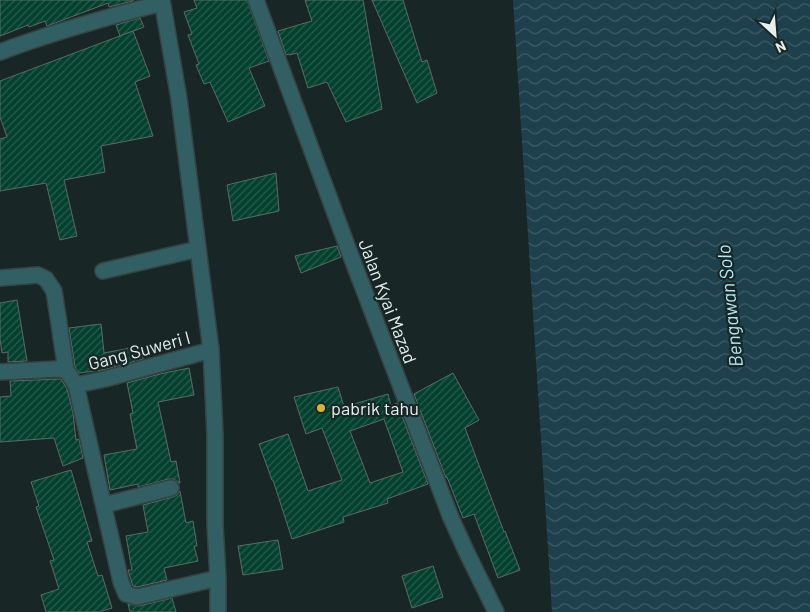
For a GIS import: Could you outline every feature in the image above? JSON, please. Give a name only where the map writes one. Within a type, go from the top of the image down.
[{"type":"street","name":"Jalan Kyai Mazad","points":[[256,0],[444,500],[496,612]]},
{"type":"street","points":[[0,52],[40,37],[162,2],[179,99],[211,350],[215,435],[215,525],[218,612]]},
{"type":"street","points":[[103,271],[198,249]]},
{"type":"street","points":[[0,278],[38,275],[46,279],[54,291],[66,370],[76,386],[121,582],[126,594],[137,596],[218,578]]},
{"type":"street","name":"Gang Suweri I","points":[[76,386],[211,350]]},
{"type":"street","points":[[0,372],[66,370]]},
{"type":"street","points":[[104,505],[171,488]]},
{"type":"water","name":"Bengawan Solo","points":[[513,0],[810,0],[810,612],[552,612]]},
{"type":"building","points":[[0,0],[133,1],[109,7],[108,3],[47,26],[45,21],[29,27],[28,25],[0,36]]},
{"type":"building","points":[[194,0],[247,0],[269,61],[249,68],[265,106],[228,122],[210,82],[204,84],[196,65],[199,64],[188,35],[192,34],[184,12],[197,8]]},
{"type":"building","points":[[305,0],[363,0],[382,109],[346,122],[327,82],[308,88],[297,53],[286,55],[278,31],[312,21]]},
{"type":"building","points":[[372,0],[403,0],[422,62],[427,60],[437,93],[417,103]]},
{"type":"building","points":[[140,18],[144,27],[120,36],[116,25]]},
{"type":"building","points":[[133,31],[150,76],[135,82],[153,136],[101,146],[105,172],[64,180],[77,236],[60,240],[46,183],[0,191],[0,139],[7,137],[0,117],[0,81]]},
{"type":"building","points":[[276,173],[279,211],[233,221],[227,185]]},
{"type":"building","points":[[337,246],[341,257],[301,273],[295,256]]},
{"type":"building","points":[[17,300],[27,361],[8,362],[8,352],[2,353],[0,339],[0,303]]},
{"type":"building","points":[[101,324],[104,353],[141,346],[143,359],[103,370],[79,373],[75,367],[69,328]]},
{"type":"building","points":[[189,368],[194,395],[158,402],[171,462],[176,461],[180,483],[174,479],[169,479],[138,487],[138,484],[110,490],[104,455],[137,449],[130,414],[133,413],[127,383]]},
{"type":"building","points":[[453,373],[479,420],[465,428],[520,570],[498,578],[474,514],[463,518],[414,394]]},
{"type":"building","points":[[61,379],[67,389],[73,413],[76,440],[79,439],[83,458],[63,466],[54,438],[0,442],[0,397],[11,396],[10,381]]},
{"type":"building","points":[[338,387],[344,407],[388,394],[391,406],[397,403],[428,484],[387,499],[388,503],[343,517],[344,522],[292,539],[259,444],[288,434],[308,491],[342,480],[322,428],[306,434],[294,397]],"holes":[[[384,419],[403,472],[370,483],[350,431]]]},
{"type":"building","points":[[71,470],[92,541],[87,542],[98,576],[102,575],[112,608],[99,612],[46,612],[41,595],[59,589],[50,561],[54,560],[36,507],[39,506],[31,482]]},
{"type":"building","points":[[180,491],[186,523],[193,521],[197,546],[194,546],[198,561],[164,568],[167,580],[137,587],[133,586],[128,570],[132,570],[126,536],[148,532],[143,505],[173,497]]},
{"type":"building","points":[[278,540],[283,569],[243,575],[238,546]]},
{"type":"building","points":[[433,566],[443,597],[412,608],[402,576]]},
{"type":"building","points":[[172,598],[176,612],[130,612],[128,604],[139,606]]},
{"type":"place","name":"pabrik tahu","points":[[321,408]]}]
